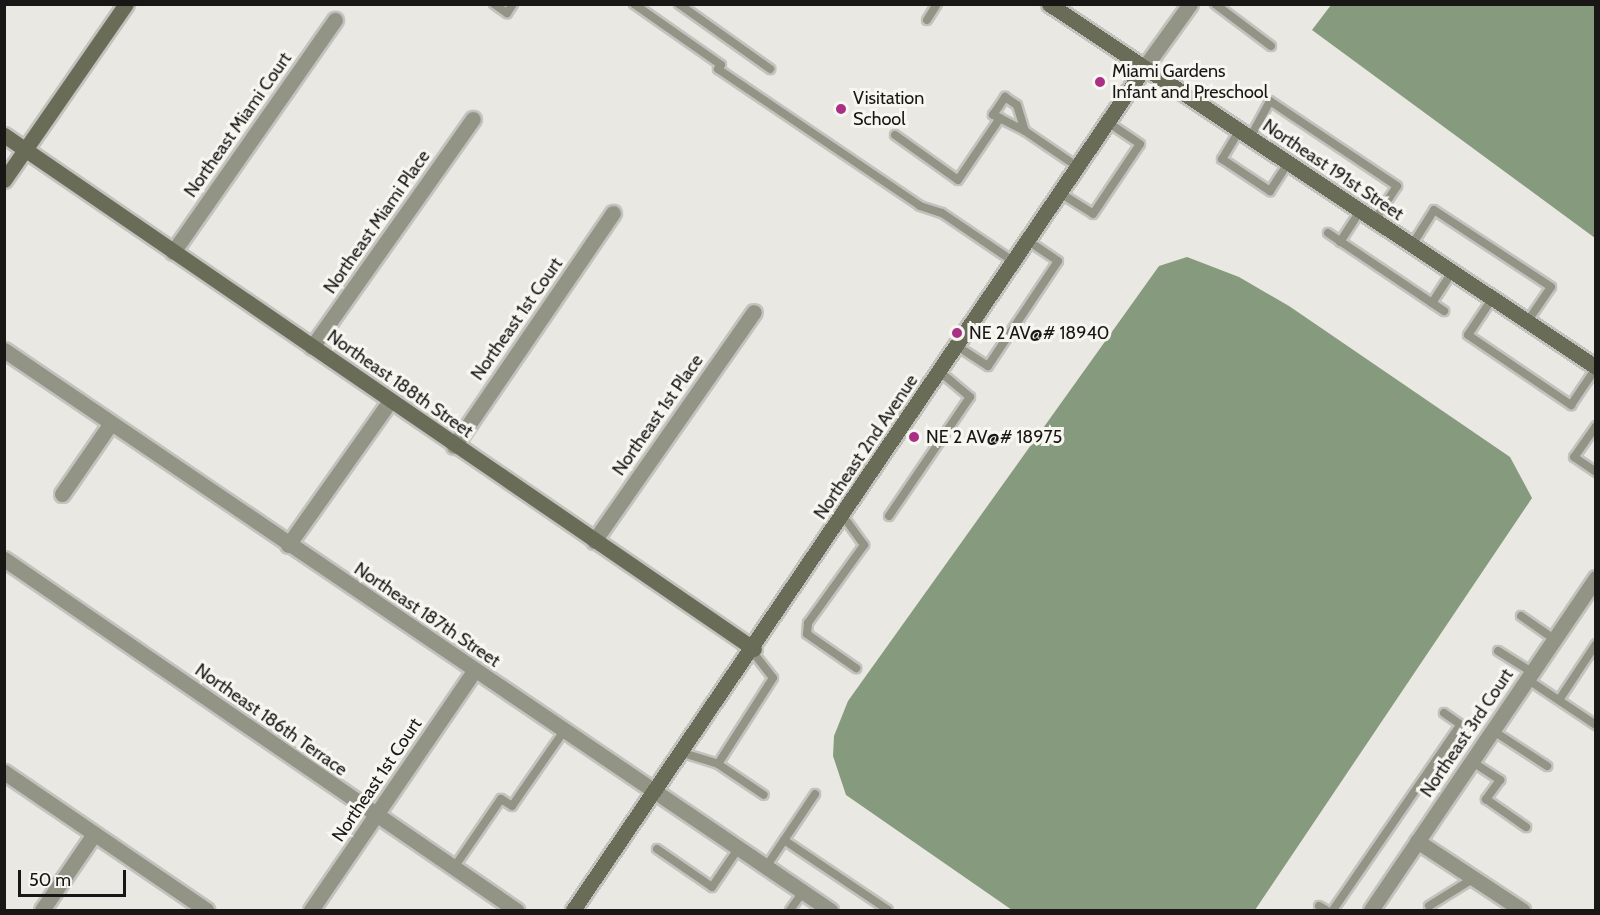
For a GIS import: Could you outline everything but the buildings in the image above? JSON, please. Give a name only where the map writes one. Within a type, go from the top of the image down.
[{"type":"street","name":"Northeast 191st Street","points":[[1049,4],[1596,368]]},
{"type":"street","name":"Northeast 2nd Avenue","points":[[573,910],[656,794],[1107,122],[1190,4]]},
{"type":"street","points":[[4,180],[120,7]]},
{"type":"street","name":"Northeast Miami Court","points":[[173,252],[335,20]]},
{"type":"street","name":"Northeast Miami Place","points":[[312,347],[473,118]]},
{"type":"street","name":"Northeast 188th Street","points":[[4,135],[753,650]]},
{"type":"street","name":"Northeast 1st Court","points":[[454,446],[613,213]]},
{"type":"street","name":"Northeast 1st Place","points":[[594,541],[754,312]]},
{"type":"street","name":"Northeast 187th Street","points":[[4,350],[474,671],[830,910]]},
{"type":"street","points":[[288,544],[390,401]]},
{"type":"street","points":[[62,494],[111,423]]},
{"type":"street","name":"Northeast 186th Terrace","points":[[6,565],[516,910]]},
{"type":"street","name":"Northeast 3rd Court","points":[[1371,910],[1596,578]]},
{"type":"street","name":"Northeast 1st Court","points":[[311,910],[474,671]]},
{"type":"street","points":[[4,772],[206,910]]},
{"type":"street","points":[[42,910],[94,834]]},
{"type":"street","points":[[1417,841],[1522,910]]},
{"type":"lane","points":[[494,4],[507,13],[513,4]]},
{"type":"lane","points":[[634,4],[721,65],[718,69],[920,206],[942,213],[1014,262]]},
{"type":"lane","points":[[679,4],[770,69]]},
{"type":"lane","points":[[927,20],[938,4]]},
{"type":"lane","points":[[1215,4],[1271,46]]},
{"type":"lane","points":[[1025,131],[1017,105],[1005,97],[993,115],[1025,131],[1078,166]]},
{"type":"lane","points":[[1288,163],[1270,191],[1222,159],[1245,135],[1270,101],[1397,186],[1374,221]]},
{"type":"lane","points":[[895,135],[958,180],[1000,118]]},
{"type":"lane","points":[[1060,193],[1093,214],[1140,144],[1107,122]]},
{"type":"lane","points":[[1412,245],[1434,210],[1551,286],[1527,322]]},
{"type":"lane","points":[[1340,242],[1360,211]]},
{"type":"lane","points":[[1328,233],[1444,311]]},
{"type":"lane","points":[[957,346],[988,366],[1058,261],[1028,241]]},
{"type":"lane","points":[[1432,303],[1452,272]]},
{"type":"lane","points":[[1492,299],[1468,335],[1571,405],[1596,368]]},
{"type":"lane","points":[[889,516],[970,397],[940,372]]},
{"type":"lane","points":[[1596,426],[1574,457],[1596,472]]},
{"type":"lane","points":[[843,516],[864,545],[808,624],[807,634],[856,668]]},
{"type":"lane","points":[[1521,616],[1554,639]]},
{"type":"lane","points":[[1559,700],[1596,644]]},
{"type":"lane","points":[[718,764],[773,678],[753,650]]},
{"type":"lane","points":[[1498,651],[1559,700],[1596,725]]},
{"type":"lane","points":[[1333,910],[1464,727],[1444,713]]},
{"type":"lane","points":[[1492,730],[1547,766]]},
{"type":"lane","points":[[453,868],[501,799],[512,806],[564,731]]},
{"type":"lane","points":[[683,753],[718,764],[764,795]]},
{"type":"lane","points":[[1471,761],[1500,780],[1486,799],[1526,827]]},
{"type":"lane","points":[[766,867],[815,794]]},
{"type":"lane","points":[[784,840],[888,910]]},
{"type":"lane","points":[[657,849],[712,887],[738,849]]},
{"type":"lane","points":[[1429,906],[1474,878]]},
{"type":"lane","points":[[790,910],[803,892]]},
{"type":"shaded area","points":[[1331,5],[1595,5],[1595,238],[1312,30]]},
{"type":"shaded area","points":[[1187,257],[1239,277],[1289,306],[1510,457],[1532,498],[1255,910],[1012,910],[846,795],[833,756],[834,736],[848,701],[1159,266]]},
{"type":"place","name":"Miami Gardens Infant and Preschool","points":[[1100,82]]},
{"type":"place","name":"Visitation School","points":[[841,109]]},
{"type":"place","name":"NE 2 AV@# 18940","points":[[957,333]]},
{"type":"place","name":"NE 2 AV@# 18975","points":[[914,437]]}]
